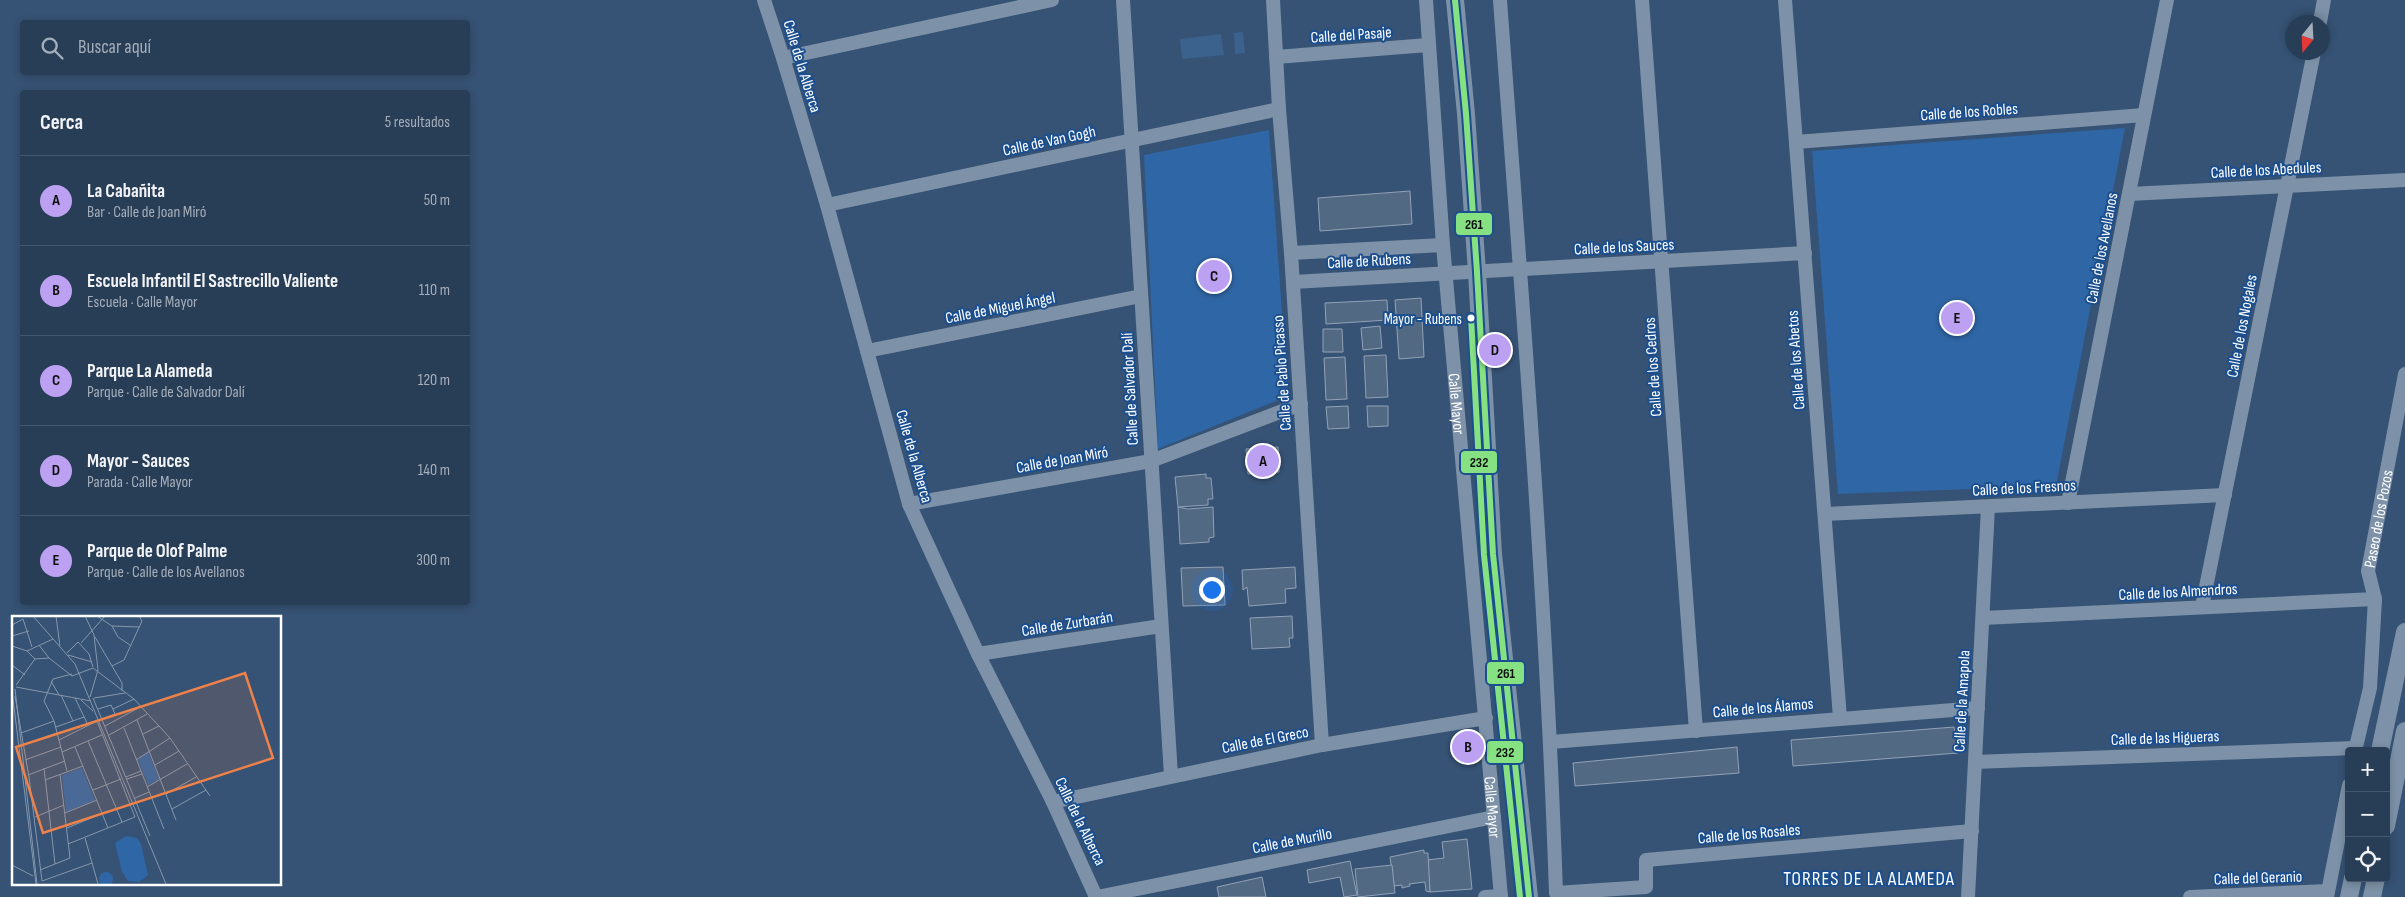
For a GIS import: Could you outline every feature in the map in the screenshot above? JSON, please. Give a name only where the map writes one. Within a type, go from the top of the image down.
[{"type":"street","name":"Calle de la Alberca","points":[[764,0],[827,205],[909,504],[978,654],[1053,802],[1096,897]]},
{"type":"street","points":[[783,58],[1052,0]]},
{"type":"street","name":"Calle de Salvador Dalí","points":[[1123,0],[1171,776]]},
{"type":"street","name":"Calle de Pablo Picasso","points":[[1272,0],[1293,282],[1322,745]]},
{"type":"street","name":"Calle Mayor","points":[[1426,0],[1443,245],[1501,896]]},
{"type":"street","name":"Calle Mayor","points":[[1455,0],[1466,114],[1477,272],[1493,554],[1529,897]]},
{"type":"street","points":[[1500,0],[1520,269],[1550,742]]},
{"type":"street","name":"Calle de los Cedros","points":[[1642,0],[1696,730]]},
{"type":"street","name":"Calle de los Abetos","points":[[1786,0],[1840,718]]},
{"type":"street","name":"Calle de los Avellanos","points":[[2068,503],[2167,0]]},
{"type":"street","points":[[2321,15],[2324,0]]},
{"type":"street","name":"Calle del Pasaje","points":[[1276,57],[1428,45]]},
{"type":"street","name":"Calle de los Nogales","points":[[2202,607],[2312,60]]},
{"type":"street","name":"Calle de Van Gogh","points":[[827,205],[1279,109]]},
{"type":"street","name":"Calle de los Robles","points":[[1796,142],[2144,115]]},
{"type":"street","name":"Calle de los Abedules","points":[[2129,194],[2405,180]]},
{"type":"street","name":"Calle de Rubens","points":[[1291,253],[1443,245]]},
{"type":"street","name":"Calle de los Sauces","points":[[1446,274],[1805,253]]},
{"type":"street","name":"Calle de Rubens","points":[[1293,282],[1446,274]]},
{"type":"street","name":"Calle de Miguel Ángel","points":[[867,351],[1141,296]]},
{"type":"street","name":"Paseo de los Pozos","points":[[2356,747],[2370,688],[2375,599],[2368,570],[2405,374]]},
{"type":"street","name":"Calle de Joan Miró","points":[[909,504],[1151,461],[1300,404]]},
{"type":"street","name":"Calle de los Fresnos","points":[[1825,514],[2225,495]]},
{"type":"street","name":"Calle de la Amapola","points":[[1968,897],[1988,506]]},
{"type":"street","name":"Calle de los Almendros","points":[[1983,618],[2375,599]]},
{"type":"street","name":"Calle de Zurbarán","points":[[978,654],[1161,626]]},
{"type":"street","points":[[2381,747],[2405,632]]},
{"type":"street","name":"Calle de los Álamos","points":[[1550,742],[1978,708]]},
{"type":"street","name":"Calle de El Greco","points":[[1053,802],[1322,745],[1486,718]]},
{"type":"street","points":[[2390,806],[2405,730]]},
{"type":"street","name":"Calle de los Rosales","points":[[1550,742],[1556,893],[1647,892],[1646,860],[1972,831]]},
{"type":"street","name":"Calle de las Higueras","points":[[1975,762],[2345,749]]},
{"type":"street","points":[[2328,894],[2348,792]]},
{"type":"street","name":"Calle de Murillo","points":[[1096,897],[1494,817]]},
{"type":"street","points":[[2349,897],[2352,882]]},
{"type":"street","points":[[2372,897],[2375,882]]},
{"type":"street","name":"Calle del Geranio","points":[[2190,897],[2328,894]]},
{"type":"street","points":[[1485,897],[1501,896]]},
{"type":"shaded area","points":[[1243,32],[1245,53],[1235,54],[1234,33]]},
{"type":"shaded area","points":[[1221,34],[1224,55],[1182,59],[1180,39]]},
{"type":"shaded area","points":[[2125,128],[2056,486],[1838,494],[1812,151]]},
{"type":"shaded area","points":[[1269,130],[1288,396],[1158,449],[1144,155]]},
{"type":"building","points":[[1410,191],[1412,224],[1320,231],[1318,198]]},
{"type":"building","points":[[1421,298],[1424,357],[1399,359],[1395,300]]},
{"type":"building","points":[[1387,300],[1388,320],[1326,324],[1325,303]]},
{"type":"building","points":[[1380,326],[1382,348],[1363,350],[1361,328]]},
{"type":"building","points":[[1323,329],[1342,329],[1343,352],[1323,352]]},
{"type":"building","points":[[1386,355],[1388,397],[1366,398],[1364,356]]},
{"type":"building","points":[[1345,357],[1347,399],[1326,400],[1324,358]]},
{"type":"building","points":[[1348,406],[1349,428],[1328,429],[1326,407]]},
{"type":"building","points":[[1367,406],[1388,406],[1388,426],[1368,427]]},
{"type":"building","points":[[1278,447],[1279,472],[1248,474],[1246,449]]},
{"type":"building","points":[[1206,474],[1206,478],[1211,478],[1213,499],[1208,499],[1208,505],[1178,507],[1175,477]]},
{"type":"building","points":[[1178,507],[1188,509],[1213,507],[1214,537],[1209,538],[1209,542],[1180,544]]},
{"type":"building","points":[[1223,567],[1225,605],[1183,606],[1181,568]]},
{"type":"building","points":[[1295,567],[1296,588],[1285,589],[1286,603],[1249,606],[1247,587],[1243,590],[1242,570]]},
{"type":"building","points":[[1292,616],[1293,638],[1289,638],[1290,647],[1252,649],[1250,618]]},
{"type":"building","points":[[1954,727],[1958,753],[1793,766],[1791,740]]},
{"type":"building","points":[[1737,747],[1739,773],[1575,786],[1573,763]]},
{"type":"building","points":[[1467,839],[1472,889],[1430,892],[1427,860],[1444,858],[1442,842]]},
{"type":"building","points":[[1424,850],[1424,853],[1428,853],[1430,892],[1426,891],[1425,882],[1409,884],[1410,886],[1402,888],[1402,885],[1394,886],[1390,857]]},
{"type":"building","points":[[1350,861],[1357,895],[1344,897],[1340,877],[1309,883],[1307,870]]},
{"type":"building","points":[[1392,865],[1395,893],[1358,897],[1355,869]]},
{"type":"building","points":[[1262,877],[1266,897],[1219,897],[1217,887]]},
{"type":"transit line","name":"261","points":[[1455,0],[1466,114],[1477,272],[1493,554],[1529,897]]},
{"type":"transit line","name":"232","points":[[1471,317],[1484,555],[1520,897]]},
{"type":"place","name":"Parque La Alameda","points":[[1214,276]]},
{"type":"place","name":"Mayor - Rubens","points":[[1471,318]]},
{"type":"place","name":"Parque de Olof Palme","points":[[1957,318]]},
{"type":"place","name":"Mayor - Sauces","points":[[1495,350]]},
{"type":"place","name":"La Cabañita","points":[[1263,461]]},
{"type":"place","name":"Escuela Infantil El Sastrecillo Valiente","points":[[1468,747]]},
{"type":"district","name":"TORRES DE LA ALAMEDA","points":[[1869,878]]}]
